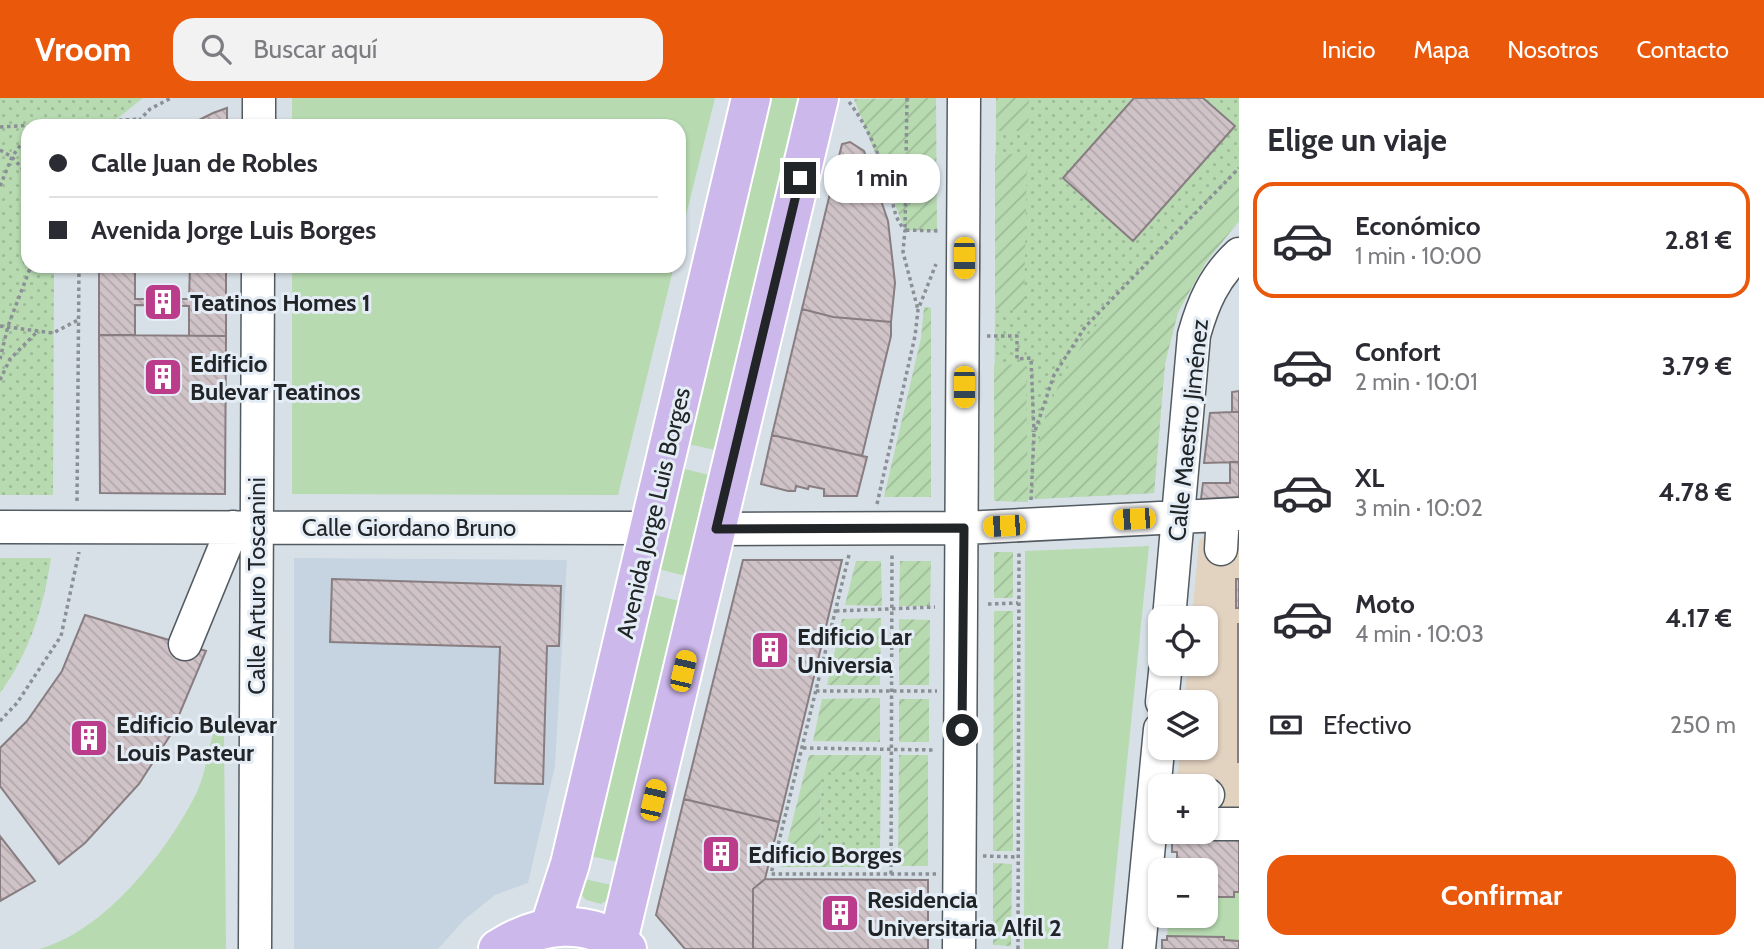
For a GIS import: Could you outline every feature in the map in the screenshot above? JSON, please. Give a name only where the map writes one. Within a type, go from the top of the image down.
[{"type":"main road","name":"Avenida Jorge Luis Borges","points":[[550,926],[570,864],[751,98]]},
{"type":"main road","points":[[498,949],[520,934],[550,926],[585,928],[622,945],[716,529],[819,98]]},
{"type":"street","points":[[259,98],[259,119]]},
{"type":"street","points":[[959,949],[964,337],[946,234],[964,98]]},
{"type":"street","name":"Calle Maestro Jiménez","points":[[1170,606],[1195,335],[1204,299],[1227,266],[1239,254]]},
{"type":"street","name":"Calle Arturo Toscanini","points":[[255,949],[244,527],[258,273]]},
{"type":"street","points":[[716,529],[964,528],[1231,515],[1221,549]]},
{"type":"street","name":"Calle Giordano Bruno","points":[[0,527],[650,528]]},
{"type":"street","points":[[186,645],[244,527]]},
{"type":"street","points":[[1218,812],[1239,824]]},
{"type":"street","points":[[1139,949],[1153,844]]},
{"type":"path","points":[[141,119],[150,109],[171,98]]},
{"type":"path","points":[[846,98],[872,141],[889,185],[896,220],[905,230],[946,234]]},
{"type":"path","points":[[907,98],[903,252],[918,310]]},
{"type":"path","points":[[0,127],[21,126]]},
{"type":"path","points":[[0,186],[12,157],[21,144]]},
{"type":"path","points":[[0,150],[12,157],[21,168]]},
{"type":"path","points":[[1034,434],[1054,375],[1085,327],[1239,168]]},
{"type":"path","points":[[937,218],[946,234]]},
{"type":"path","points":[[891,874],[892,610],[874,528],[877,495],[915,336],[918,310],[937,261]]},
{"type":"path","points":[[0,359],[8,326],[28,273]]},
{"type":"path","points":[[77,503],[79,273]]},
{"type":"path","points":[[0,326],[36,333],[53,333],[78,320]]},
{"type":"path","points":[[0,380],[10,359],[36,333]]},
{"type":"path","points":[[964,337],[1017,336],[1017,359],[1031,358],[1034,434],[1031,499],[1012,525],[1018,603],[1018,949]]},
{"type":"path","points":[[874,528],[835,611],[771,874],[891,874],[1018,858]]},
{"type":"path","points":[[0,721],[17,702],[61,636],[79,550]]},
{"type":"path","points":[[835,611],[1018,603]]},
{"type":"path","points":[[816,691],[962,691]]},
{"type":"path","points":[[803,748],[961,750]]},
{"type":"shaded area","points":[[1211,528],[1239,528],[1239,812],[1218,811],[1218,774],[1178,774],[1179,760],[1218,760],[1218,690],[1185,690],[1187,676],[1218,676],[1218,606],[1193,606],[1199,541]]},
{"type":"shaded area","points":[[294,558],[567,560],[555,766],[528,883],[495,895],[465,919],[438,949],[294,949]]},
{"type":"green space","points":[[0,98],[143,98],[117,119],[21,119],[21,273],[54,273],[53,495],[0,495]]},
{"type":"green space","points":[[292,98],[715,98],[686,216],[686,119],[292,119]]},
{"type":"green space","points":[[766,98],[803,98],[719,451],[684,443]]},
{"type":"green space","points":[[936,98],[937,231],[905,230],[854,99]]},
{"type":"green space","points":[[996,98],[1239,98],[1239,221],[1206,262],[1178,312],[1165,363],[1154,493],[994,501]]},
{"type":"green space","points":[[996,98],[1029,98],[1028,131],[996,131]]},
{"type":"green space","points":[[995,154],[1027,154],[1024,310],[995,309]]},
{"type":"green space","points":[[1239,176],[1239,221],[1206,262],[1178,312],[1165,363],[1154,493],[1035,499],[1038,449],[1051,403],[1073,359],[1101,319],[1134,281]]},
{"type":"green space","points":[[292,273],[672,273],[618,495],[292,494]]},
{"type":"green space","points":[[924,307],[931,308],[931,497],[884,497],[921,338]]},
{"type":"green space","points":[[1026,364],[1028,502],[994,501],[994,365]]},
{"type":"green space","points":[[677,467],[713,476],[690,577],[654,568]]},
{"type":"green space","points":[[1149,546],[1108,949],[1024,949],[1025,551]]},
{"type":"green space","points":[[994,552],[1013,552],[1013,598],[994,598]]},
{"type":"green space","points":[[0,558],[51,558],[34,629],[19,662],[0,693]]},
{"type":"green space","points":[[856,561],[881,561],[882,606],[845,605]]},
{"type":"green space","points":[[900,561],[931,561],[930,606],[899,606]]},
{"type":"green space","points":[[647,593],[683,602],[622,863],[586,855]]},
{"type":"green space","points":[[994,611],[1013,611],[1013,851],[993,851]]},
{"type":"green space","points":[[881,618],[880,685],[827,685],[842,619]]},
{"type":"green space","points":[[899,619],[930,620],[929,685],[899,685]]},
{"type":"green space","points":[[880,698],[880,742],[813,741],[822,699]]},
{"type":"green space","points":[[899,699],[929,699],[929,742],[899,742]]},
{"type":"green space","points":[[224,733],[226,949],[39,949],[63,940],[87,926],[132,886],[185,815],[197,792],[213,734]]},
{"type":"green space","points":[[809,755],[881,755],[881,771],[821,771],[820,850],[880,851],[880,867],[781,867]]},
{"type":"green space","points":[[899,755],[928,755],[928,866],[898,866]]},
{"type":"green space","points":[[821,771],[881,771],[880,851],[820,851]]},
{"type":"green space","points":[[993,863],[1012,864],[1011,946],[993,945]]},
{"type":"green space","points":[[580,878],[616,886],[612,897],[601,904],[586,900],[577,890]]},
{"type":"green space","points":[[1234,892],[1239,892],[1239,941],[1224,940],[1223,937],[1167,936],[1168,928],[1218,928],[1218,897],[1233,897]]},
{"type":"building","points":[[1134,98],[1203,98],[1235,126],[1133,241],[1063,178]]},
{"type":"building","points":[[227,108],[227,119],[201,119]]},
{"type":"building","points":[[850,142],[864,151],[888,221],[895,283],[891,322],[833,317],[802,309],[842,144]]},
{"type":"building","name":"Teatinos Homes 1","points":[[99,273],[135,273],[135,299],[189,299],[190,273],[226,273],[226,336],[189,336],[189,306],[135,305],[135,335],[99,335]]},
{"type":"building","points":[[802,309],[833,317],[891,322],[891,336],[862,456],[772,435]]},
{"type":"building","name":"Edificio Bulevar Teatinos","points":[[99,335],[226,336],[225,494],[100,493]]},
{"type":"building","points":[[1239,391],[1239,412],[1232,412],[1232,392]]},
{"type":"building","points":[[1239,412],[1239,462],[1204,463],[1210,413]]},
{"type":"building","points":[[772,435],[867,457],[857,496],[824,496],[824,489],[809,486],[808,489],[796,486],[795,491],[788,491],[761,484]]},
{"type":"building","points":[[1230,462],[1239,462],[1239,497],[1201,499],[1203,483],[1230,483]]},
{"type":"building","name":"Edificio Lar Universia","points":[[743,560],[842,560],[779,822],[684,799]]},
{"type":"building","points":[[332,579],[561,586],[559,646],[547,646],[543,784],[495,783],[500,647],[330,642]]},
{"type":"building","points":[[1236,579],[1239,579],[1239,608],[1236,608]]},
{"type":"building","name":"Edificio Bulevar Louis Pasteur","points":[[85,615],[206,651],[171,734],[139,784],[85,843],[59,864],[0,786],[0,748],[27,721],[62,671]]},
{"type":"building","points":[[1239,624],[1239,762],[1238,762]]},
{"type":"building","name":"Edificio Borges","points":[[684,799],[779,822],[765,879],[753,889],[753,949],[685,949],[656,915]]},
{"type":"building","points":[[0,836],[35,881],[0,901]]},
{"type":"building","points":[[1218,840],[1239,840],[1239,892],[1234,892],[1234,897],[1218,897],[1218,858],[1177,858],[1177,852],[1172,852],[1172,844],[1218,844]]},
{"type":"building","name":"Residencia Universitaria Alfil 2","points":[[765,879],[928,880],[928,949],[753,949],[753,889]]},
{"type":"building","points":[[1167,936],[1224,937],[1224,940],[1239,941],[1239,949],[1162,949],[1162,940],[1167,940]]},
{"type":"place","name":"Teatinos Homes 1","points":[[163,302]]},
{"type":"place","name":"Edificio Bulevar Teatinos","points":[[163,377]]},
{"type":"place","name":"Edificio Lar Universia","points":[[770,650]]},
{"type":"place","name":"Edificio Bulevar Louis Pasteur","points":[[89,738]]},
{"type":"place","name":"Edificio Borges","points":[[721,854]]},
{"type":"place","name":"Residencia Universitaria Alfil 2","points":[[840,913]]},
{"type":"route","points":[[800,178],[716,529],[964,528],[962,730]]}]
